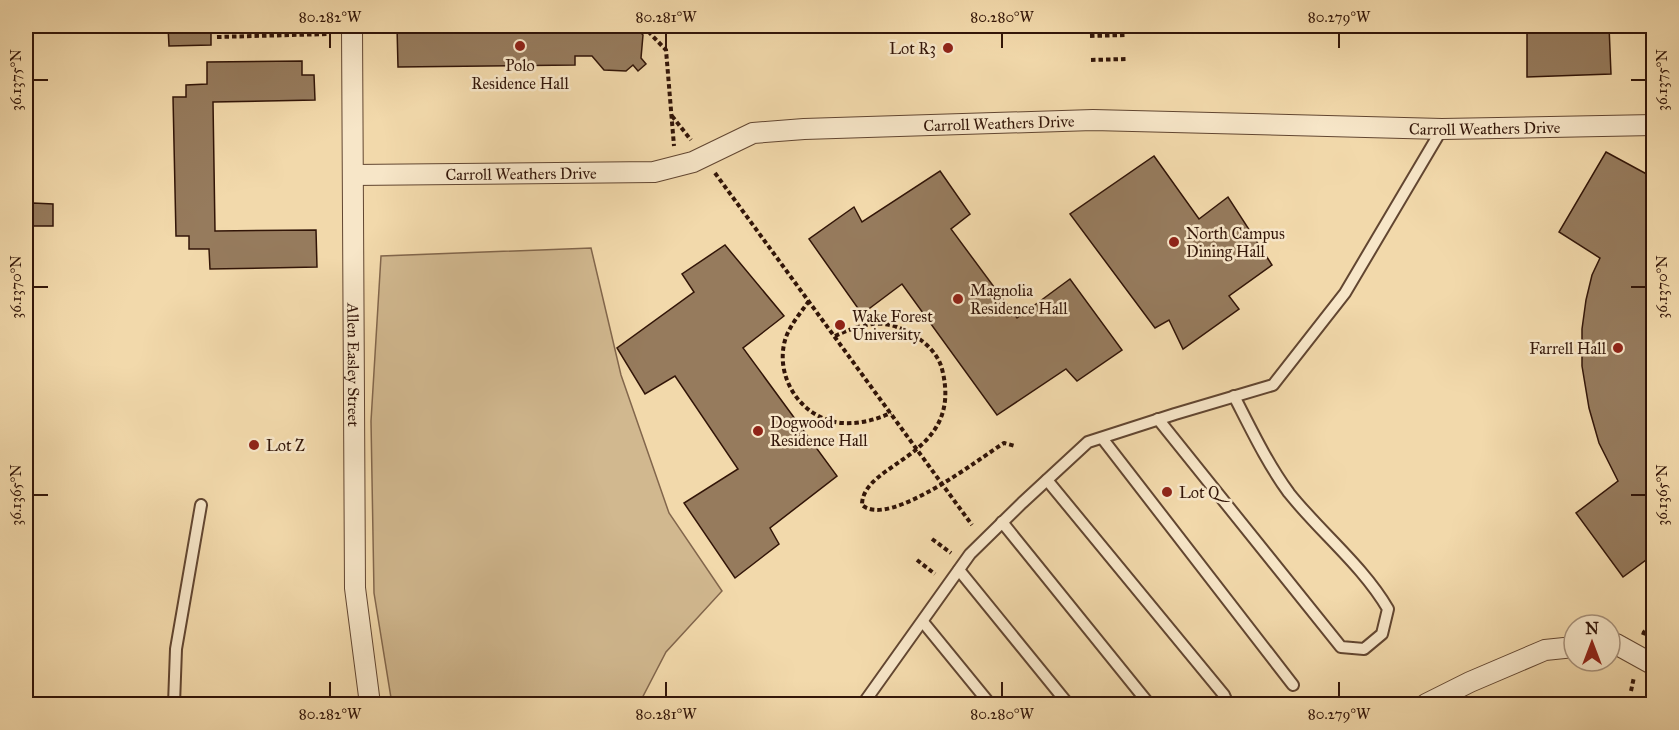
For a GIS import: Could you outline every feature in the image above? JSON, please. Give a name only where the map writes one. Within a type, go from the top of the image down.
[{"type":"street","name":"Allen Easley Street","points":[[352,26],[355,588],[370,705]]},
{"type":"street","name":"Carroll Weathers Drive","points":[[353,175],[654,172],[693,162],[753,133],[804,129],[1093,120],[1442,129],[1653,126]]},
{"type":"street","points":[[1622,647],[1653,664]]},
{"type":"street","points":[[1426,705],[1470,682],[1545,650],[1562,648]]},
{"type":"lane","points":[[863,705],[970,554],[1088,442],[1273,385],[1345,293],[1442,129]]},
{"type":"lane","points":[[1158,419],[1341,647],[1364,649],[1382,634],[1388,609],[1375,587],[1289,493],[1263,453],[1234,396]]},
{"type":"lane","points":[[1102,438],[1293,685]]},
{"type":"lane","points":[[1047,480],[1224,695],[1228,705]]},
{"type":"lane","points":[[174,705],[176,649],[201,505]]},
{"type":"lane","points":[[1002,522],[1149,705]]},
{"type":"lane","points":[[959,570],[1068,705]]},
{"type":"lane","points":[[923,622],[990,705]]},
{"type":"path","points":[[643,26],[666,50],[676,168]]},
{"type":"path","points":[[216,37],[329,34]]},
{"type":"path","points":[[1090,36],[1125,35]]},
{"type":"path","points":[[1090,60],[1126,58]]},
{"type":"path","points":[[671,115],[695,145]]},
{"type":"path","points":[[711,168],[972,525]]},
{"type":"path","points":[[809,302],[797,317],[787,336],[783,355],[784,374],[792,391],[805,406],[820,416],[840,423],[860,423],[891,413]]},
{"type":"path","points":[[835,336],[855,326],[875,323],[894,326],[914,334],[929,348],[940,364],[946,396],[943,415],[933,433],[875,481],[862,497],[862,505],[866,508],[873,510],[889,507],[920,497],[944,484],[1004,443],[1015,446]]},
{"type":"shaded area","points":[[591,248],[621,375],[669,513],[722,591],[666,652],[639,704],[392,704],[374,593],[371,421],[381,256]]},
{"type":"building","points":[[168,26],[211,26],[211,45],[169,46]]},
{"type":"building","name":"Polo Residence Hall","points":[[635,26],[643,35],[641,58],[646,64],[638,71],[633,65],[626,71],[604,70],[592,56],[575,56],[575,65],[398,67],[397,27]]},
{"type":"building","points":[[1527,26],[1609,26],[1611,74],[1527,77]]},
{"type":"building","points":[[302,61],[302,75],[314,75],[315,100],[213,102],[215,231],[316,230],[317,267],[210,269],[209,249],[189,249],[189,236],[176,236],[173,97],[186,97],[186,85],[207,84],[207,62]]},
{"type":"building","name":"Farrell Hall","points":[[1606,152],[1654,178],[1654,554],[1623,577],[1576,513],[1618,481],[1599,443],[1589,408],[1582,366],[1582,329],[1586,300],[1592,275],[1600,258],[1559,232]]},
{"type":"building","name":"North Campus Dining Hall","points":[[1154,156],[1199,219],[1228,197],[1272,265],[1229,296],[1239,309],[1183,349],[1169,320],[1155,328],[1070,214]]},
{"type":"building","name":"Magnolia Residence Hall","points":[[940,171],[970,214],[951,229],[1017,318],[1070,279],[1122,350],[1077,381],[1066,369],[997,415],[902,284],[862,314],[809,239],[854,207],[862,222]]},
{"type":"building","points":[[33,203],[53,204],[53,226],[32,226]]},
{"type":"building","name":"Dogwood Residence Hall","points":[[725,245],[784,316],[743,348],[837,476],[770,528],[779,544],[735,578],[684,503],[738,469],[675,376],[645,394],[617,348],[694,292],[682,274]]},
{"type":"place","name":"Polo Residence Hall","points":[[520,46]]},
{"type":"place","name":"Lot R3","points":[[948,48]]},
{"type":"place","name":"North Campus Dining Hall","points":[[1174,242]]},
{"type":"place","name":"Magnolia Residence Hall","points":[[958,299]]},
{"type":"place","name":"Wake Forest University","points":[[840,325]]},
{"type":"place","name":"Farrell Hall","points":[[1618,348]]},
{"type":"place","name":"Dogwood Residence Hall","points":[[758,431]]},
{"type":"place","name":"Lot Z","points":[[254,445]]},
{"type":"place","name":"Lot Q","points":[[1167,492]]}]
